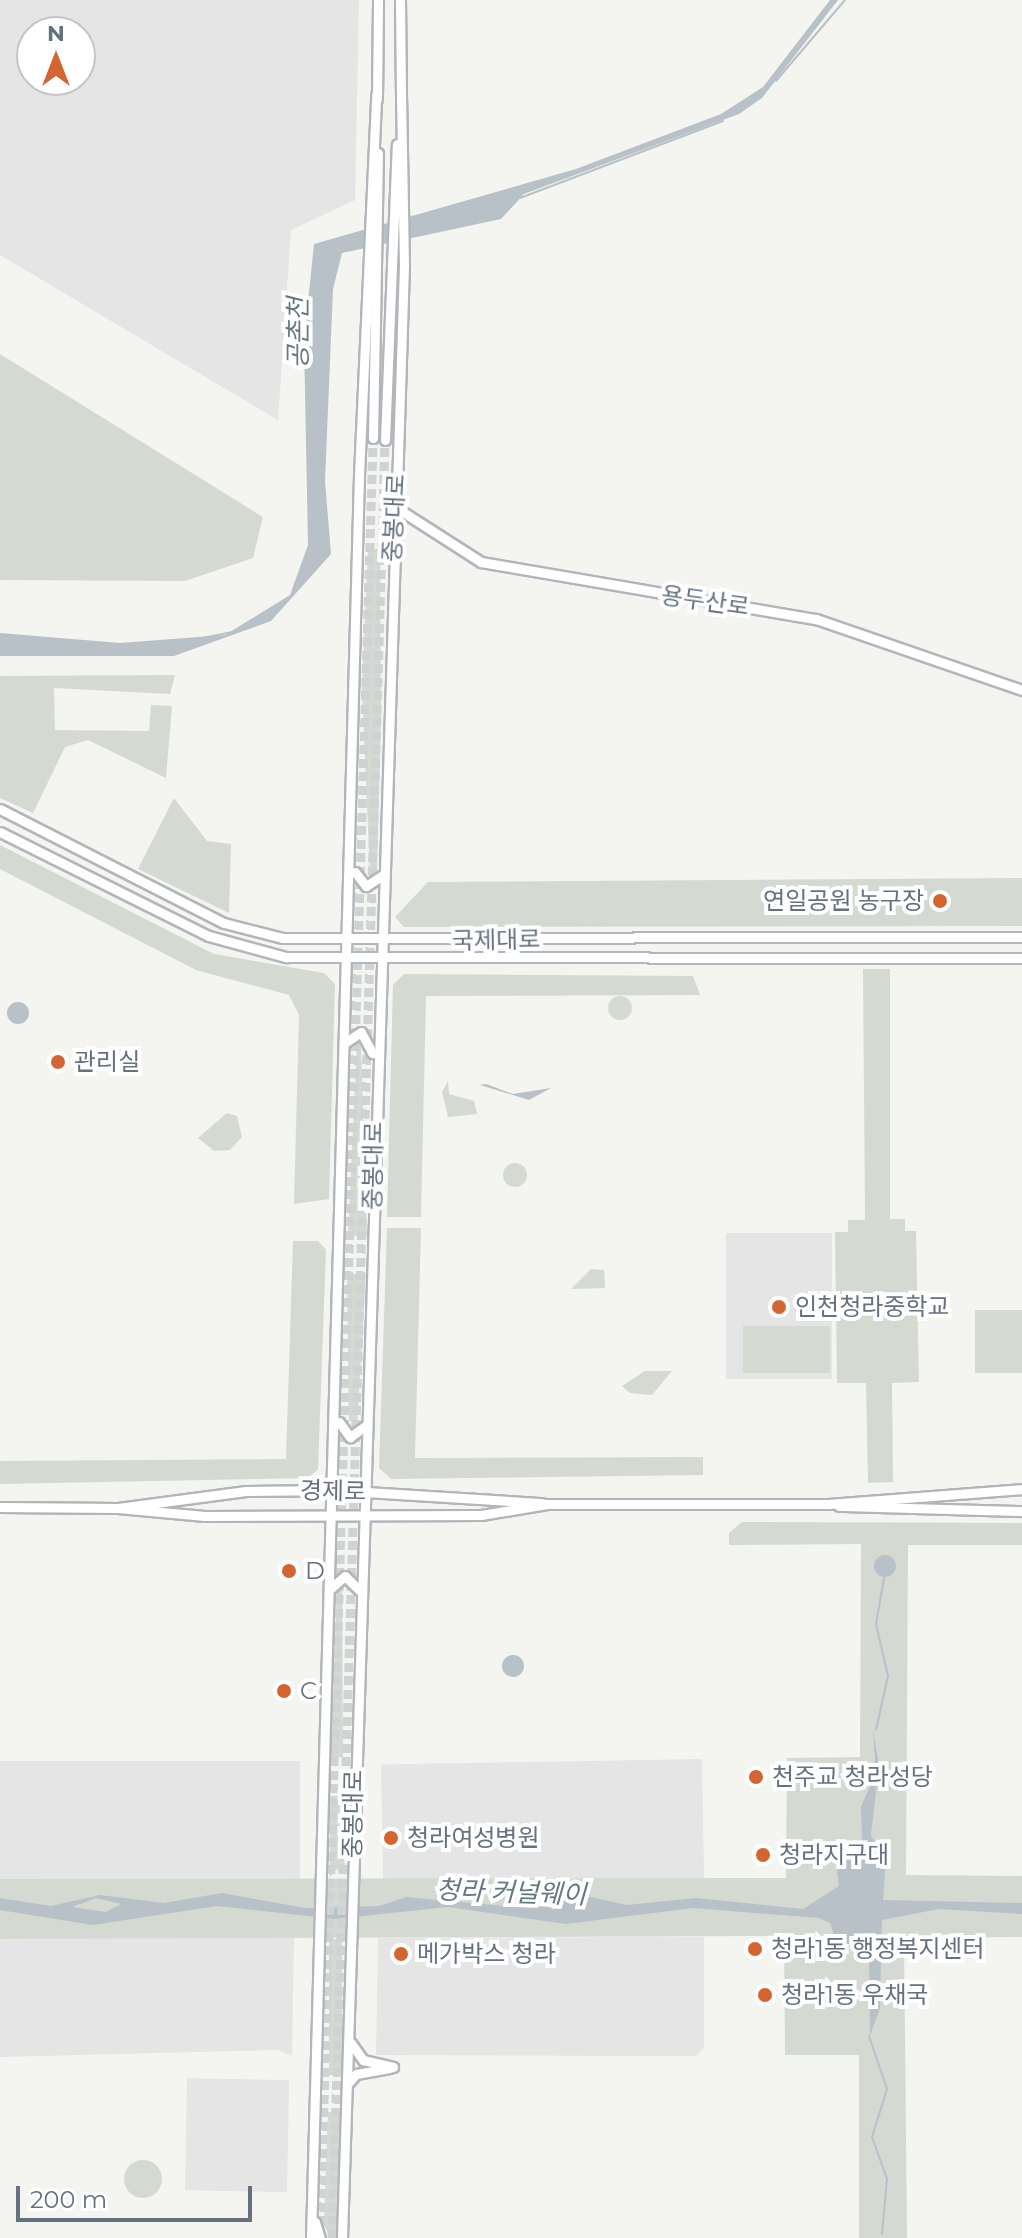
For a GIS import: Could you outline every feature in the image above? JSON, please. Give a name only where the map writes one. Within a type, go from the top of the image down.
[{"type":"main road","name":"중봉대로","points":[[311,2238],[337,1411],[367,262],[378,0]]},
{"type":"main road","name":"중봉대로","points":[[342,2238],[375,1068],[404,243],[400,0]]},
{"type":"main road","name":"중봉대로","points":[[373,438],[380,255],[376,94]]},
{"type":"main road","name":"중봉대로","points":[[385,440],[393,202],[401,94]]},
{"type":"main road","name":"용두산로","points":[[395,507],[481,562],[816,619],[1022,690]]},
{"type":"main road","name":"국제대로","points":[[0,809],[224,923],[283,938],[381,942],[1022,937]]},
{"type":"main road","name":"국제대로","points":[[0,832],[232,945],[348,961],[1022,958]]},
{"type":"main road","points":[[352,841],[359,885],[372,886],[383,874]]},
{"type":"main road","points":[[346,1042],[353,1032],[363,1034],[375,1068]]},
{"type":"main road","points":[[337,1411],[350,1437],[366,1424]]},
{"type":"main road","name":"경제로","points":[[828,1504],[1022,1489]]},
{"type":"main road","name":"경제로","points":[[118,1508],[246,1491],[334,1490],[547,1504],[828,1504],[1022,1511]]},
{"type":"main road","name":"경제로","points":[[0,1507],[363,1516],[481,1515],[547,1504]]},
{"type":"main road","points":[[330,1591],[345,1576],[359,1590]]},
{"type":"main road","points":[[348,2085],[356,2074],[393,2067],[358,2057],[349,2037]]},
{"type":"main road","points":[[313,2207],[320,2238]]},
{"type":"shaded area","points":[[0,0],[359,0],[355,200],[291,230],[278,420],[0,255]]},
{"type":"shaded area","points":[[830,0],[838,0],[762,98],[739,114],[524,194],[501,219],[342,253],[333,289],[325,481],[331,554],[271,621],[174,656],[0,656],[0,633],[120,643],[225,635],[290,595],[308,545],[304,341],[314,244],[576,169],[721,114],[763,87]]},
{"type":"shaded area","points":[[0,354],[263,517],[253,558],[185,581],[0,580]]},
{"type":"shaded area","points":[[368,549],[380,549],[381,715],[377,867],[370,874],[362,689]]},
{"type":"shaded area","points":[[175,675],[170,694],[54,688],[55,730],[149,731],[151,705],[172,706],[166,778],[88,740],[65,747],[33,813],[0,798],[0,676]]},
{"type":"shaded area","points":[[174,798],[207,841],[231,844],[229,913],[138,869]]},
{"type":"shaded area","points":[[0,845],[214,954],[324,973],[335,984],[329,1199],[294,1204],[299,1015],[289,995],[196,970],[0,869]]},
{"type":"shaded area","points":[[1022,878],[1022,926],[404,927],[395,917],[428,882]]},
{"type":"shaded area","points":[[863,969],[890,969],[890,1219],[905,1219],[905,1231],[916,1231],[919,1382],[892,1383],[893,1482],[868,1483],[866,1383],[837,1383],[835,1232],[848,1232],[848,1220],[865,1220]]},
{"type":"shaded area","points":[[404,974],[693,976],[700,995],[426,996],[421,1217],[387,1217],[393,985]]},
{"type":"shaded area","points":[[620,996],[628,1000],[632,1008],[628,1016],[620,1020],[612,1016],[608,1008],[612,1000]]},
{"type":"shaded area","points":[[18,1002],[26,1005],[29,1013],[26,1021],[18,1024],[10,1021],[7,1013],[10,1005]]},
{"type":"shaded area","points":[[357,1042],[361,1046],[367,1236],[348,1236]]},
{"type":"shaded area","points":[[448,1081],[449,1094],[474,1101],[477,1114],[448,1117],[442,1092]]},
{"type":"shaded area","points":[[486,1084],[513,1094],[551,1088],[529,1100],[480,1085]]},
{"type":"shaded area","points":[[227,1113],[237,1116],[242,1137],[230,1150],[214,1151],[198,1138]]},
{"type":"shaded area","points":[[515,1163],[524,1166],[527,1175],[524,1184],[515,1187],[506,1184],[503,1175],[506,1166]]},
{"type":"shaded area","points":[[387,1228],[421,1228],[415,1458],[703,1457],[703,1475],[391,1479],[379,1468]]},
{"type":"shaded area","name":"인천청라중학교","points":[[726,1233],[832,1233],[832,1379],[726,1379]]},
{"type":"shaded area","points":[[293,1241],[318,1241],[326,1250],[318,1470],[307,1478],[0,1484],[0,1461],[286,1459]]},
{"type":"shaded area","points":[[591,1269],[604,1270],[605,1288],[571,1289]]},
{"type":"shaded area","points":[[347,1274],[366,1274],[357,1426],[349,1420]]},
{"type":"shaded area","points":[[975,1310],[1022,1310],[1022,1373],[975,1373]]},
{"type":"shaded area","points":[[743,1326],[830,1326],[830,1373],[743,1373]]},
{"type":"shaded area","points":[[645,1371],[672,1371],[652,1395],[630,1393],[622,1386]]},
{"type":"shaded area","points":[[742,1522],[1022,1523],[1022,1545],[908,1545],[906,1875],[1022,1876],[1022,1937],[904,1938],[907,2238],[859,2238],[859,2055],[785,2055],[784,1936],[0,1939],[0,1879],[786,1878],[787,1758],[860,1757],[861,1544],[729,1545],[729,1533]]},
{"type":"shaded area","points":[[885,1555],[893,1558],[896,1566],[893,1574],[885,1577],[877,1574],[874,1566],[877,1558]]},
{"type":"shaded area","points":[[342,1583],[343,1757],[331,1757],[337,1587]]},
{"type":"shaded area","points":[[513,1655],[521,1658],[524,1666],[521,1674],[513,1677],[505,1674],[502,1666],[505,1658]]},
{"type":"shaded area","points":[[873,1730],[879,1765],[871,1835],[886,1862],[883,1900],[1022,1903],[1022,1914],[939,1909],[882,1920],[880,2008],[870,2036],[869,1951],[862,1944],[838,1948],[830,1923],[819,1918],[693,1908],[566,1924],[448,1907],[334,1919],[217,1906],[93,1925],[0,1910],[0,1898],[51,1906],[100,1895],[164,1903],[222,1893],[305,1908],[379,1906],[406,1897],[516,1907],[586,1896],[627,1905],[696,1898],[803,1909],[839,1886],[834,1850],[862,1843],[861,1807],[876,1772]],"holes":[[[96,1898],[121,1904],[106,1912],[72,1907]]]},
{"type":"shaded area","points":[[702,1759],[704,1878],[383,1884],[381,1765]]},
{"type":"shaded area","points":[[0,1761],[300,1761],[300,1879],[0,1879]]},
{"type":"shaded area","points":[[330,1796],[344,1796],[345,1875],[337,1869],[330,1877]]},
{"type":"shaded area","points":[[294,1937],[292,2056],[277,2050],[0,2057],[0,1939]]},
{"type":"shaded area","points":[[704,1937],[704,2048],[696,2056],[376,2055],[378,1938]]},
{"type":"shaded area","points":[[329,1939],[342,1939],[342,2075],[329,2075]]},
{"type":"shaded area","points":[[187,2078],[289,2080],[287,2192],[185,2190]]},
{"type":"shaded area","points":[[328,2112],[340,2112],[337,2229],[330,2235],[324,2226]]},
{"type":"shaded area","points":[[143,2160],[157,2165],[162,2179],[157,2193],[143,2198],[129,2193],[124,2179],[129,2165]]},
{"type":"waterway","name":"공촌천","points":[[776,81],[845,0]]},
{"type":"waterway","name":"공촌천","points":[[520,198],[723,121]]},
{"type":"waterway","name":"공촌천","points":[[202,638],[239,631]]},
{"type":"waterway","points":[[876,1730],[888,1676],[876,1624],[884,1578]]},
{"type":"waterway","points":[[869,2036],[887,2089],[872,2137],[887,2179],[882,2234]]},
{"type":"tunnel","points":[[320,2238],[373,438]]},
{"type":"tunnel","points":[[332,2238],[385,440]]},
{"type":"place","name":"연일공원 농구장","points":[[940,901]]},
{"type":"place","name":"관리실","points":[[58,1062]]},
{"type":"place","name":"인천청라중학교","points":[[779,1307]]},
{"type":"place","name":"D","points":[[289,1571]]},
{"type":"place","name":"C","points":[[284,1691]]},
{"type":"place","name":"천주교 청라성당","points":[[756,1777]]},
{"type":"place","name":"청라여성병원","points":[[391,1838]]},
{"type":"place","name":"청라지구대","points":[[763,1855]]},
{"type":"place","name":"청라1동 행정복지센터","points":[[755,1949]]},
{"type":"place","name":"메가박스 청라","points":[[401,1954]]},
{"type":"place","name":"청라1동 우채국","points":[[765,1995]]},
{"type":"water label","name":"청라 커널웨이","points":[[511,1893]]}]
